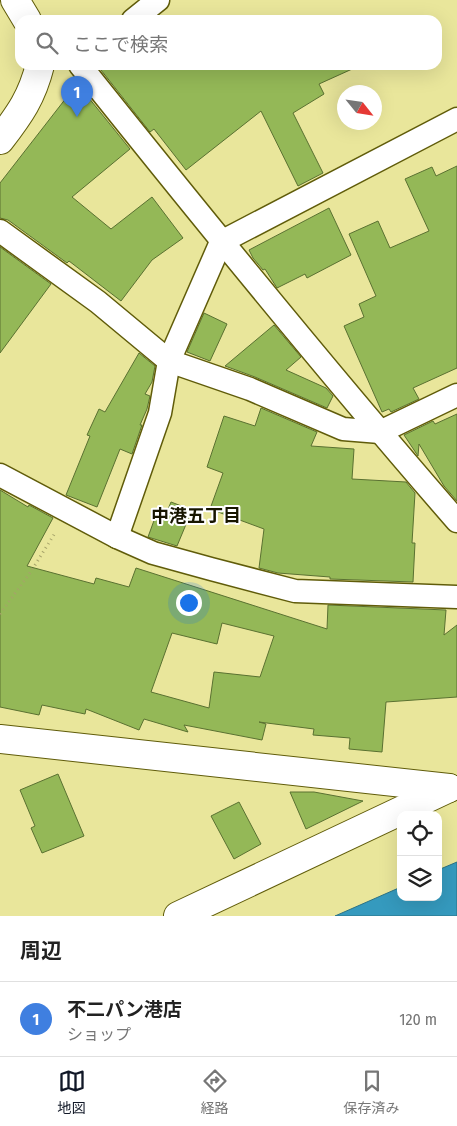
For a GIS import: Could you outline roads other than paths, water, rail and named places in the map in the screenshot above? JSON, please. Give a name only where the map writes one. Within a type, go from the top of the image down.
[{"type":"street","points":[[14,0],[24,15]]},
{"type":"street","points":[[139,15],[158,0]]},
{"type":"street","points":[[0,140],[22,112],[35,85],[39,70]]},
{"type":"street","points":[[84,70],[221,242],[380,432],[457,520]]},
{"type":"street","points":[[117,537],[160,414],[169,361],[221,242],[457,119]]},
{"type":"street","points":[[0,231],[98,302],[169,361],[250,389],[343,429],[380,432],[457,395]]},
{"type":"street","points":[[0,475],[117,537],[153,553],[295,591],[457,597]]},
{"type":"street","points":[[0,739],[453,786]]},
{"type":"street","points":[[178,916],[453,786]]},
{"type":"water","points":[[457,862],[457,916],[335,916],[397,889],[397,901],[442,901],[442,868]]},
{"type":"place","name":"不二パン港店","points":[[77,117]]},
{"type":"district","name":"中港五丁目","points":[[196,516]]}]
